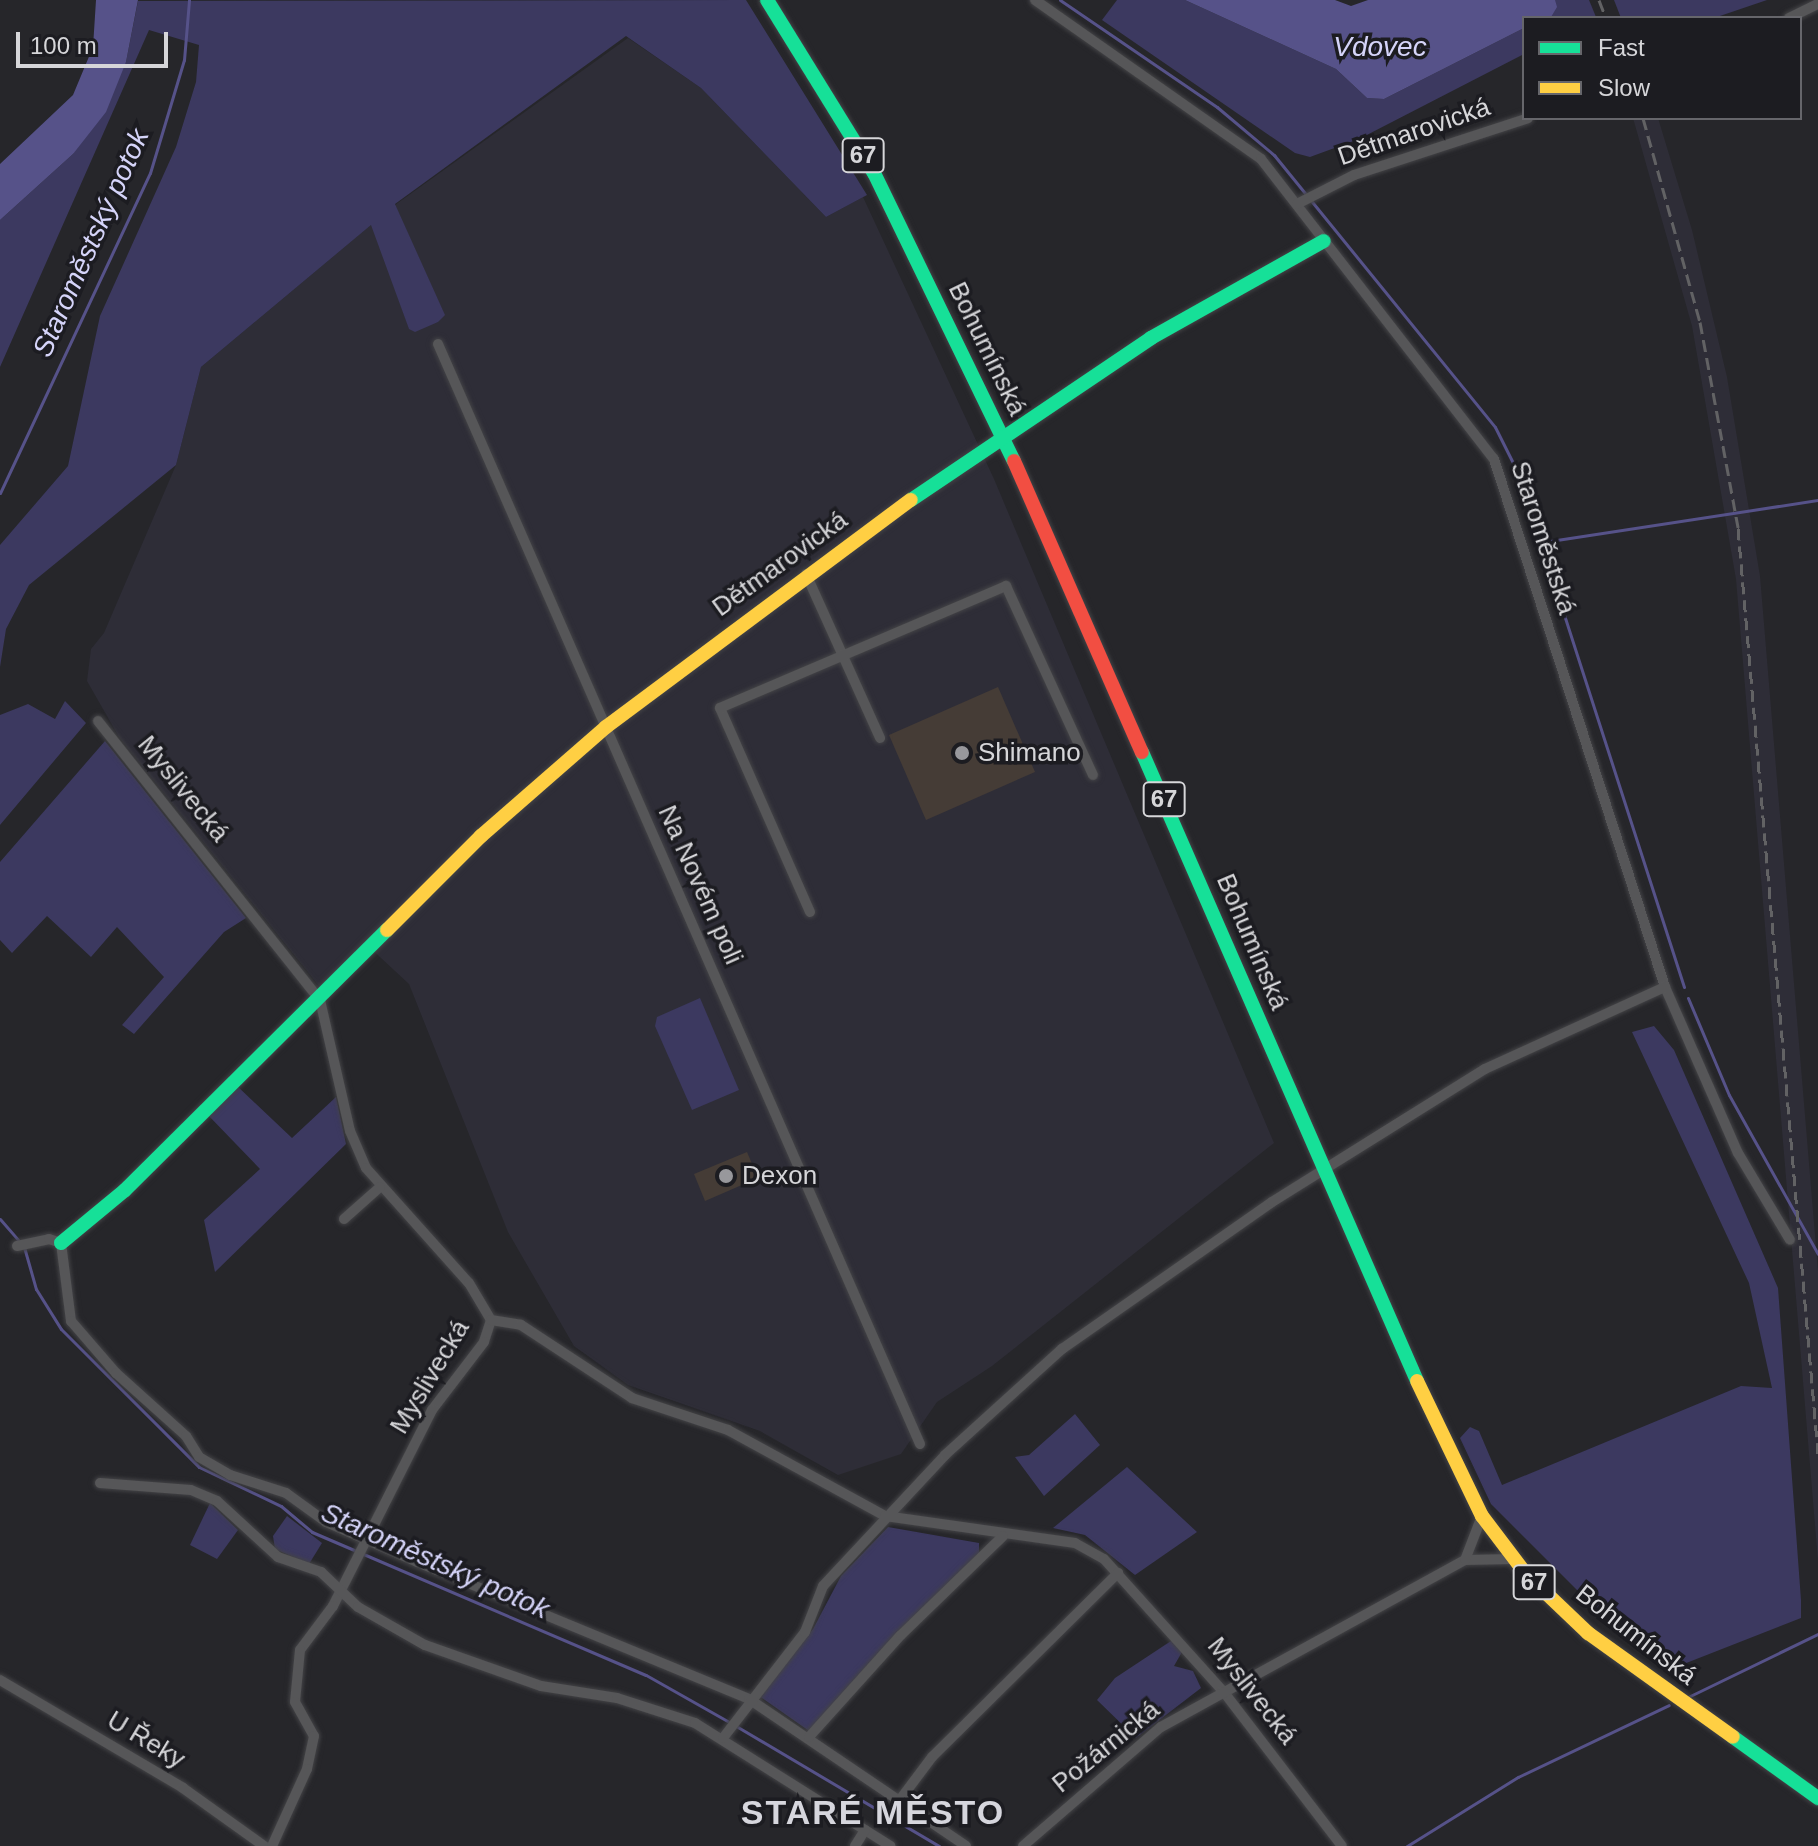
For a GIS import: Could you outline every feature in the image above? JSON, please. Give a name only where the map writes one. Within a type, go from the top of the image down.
[{"type":"main road","name":"Bohumínská","points":[[767,0],[874,173],[1004,438],[1482,1516],[1513,1559],[1588,1633],[1818,1798]]},
{"type":"main road","name":"Dětmarovická","points":[[320,1000],[481,836],[606,727],[806,574],[1151,338],[1324,241]]},
{"type":"main road","points":[[61,1243],[125,1190],[236,1075],[320,1000]]},
{"type":"street","name":"Staroměstská","points":[[1035,0],[1233,134],[1302,202],[1324,241],[1494,459],[1665,987],[1738,1153],[1790,1240]]},
{"type":"street","points":[[1793,16],[1818,4]]},
{"type":"street","name":"Dětmarovická","points":[[1302,202],[1354,175],[1522,120]]},
{"type":"street","name":"Na Novém poli","points":[[438,344],[920,1444]]},
{"type":"street","points":[[806,574],[880,738]]},
{"type":"street","points":[[810,912],[720,708],[1006,586],[1093,775]]},
{"type":"street","name":"Myslivecká","points":[[98,721],[320,1000],[350,1131],[380,1187],[469,1283],[491,1320],[484,1342],[432,1410],[365,1548],[338,1586],[333,1606],[300,1650],[295,1702],[314,1736],[272,1846]]},
{"type":"street","points":[[729,1730],[749,1699],[805,1632],[823,1586],[885,1516],[1062,1349],[1326,1169],[1485,1069],[1665,987]]},
{"type":"street","points":[[344,1219],[380,1187]]},
{"type":"street","points":[[22,1244],[61,1243],[71,1321],[116,1373],[186,1436],[199,1457],[286,1493],[365,1548],[749,1699],[966,1846]]},
{"type":"street","name":"Myslivecká","points":[[491,1320],[521,1325],[632,1398],[728,1430],[885,1516],[1003,1536],[1075,1543],[1118,1573],[1223,1691],[1342,1846]]},
{"type":"street","points":[[100,1483],[191,1490],[217,1501],[278,1557],[338,1586],[358,1607],[425,1645],[541,1686],[660,1709],[729,1730],[890,1846]]},
{"type":"street","points":[[1482,1516],[1465,1560],[1513,1559]]},
{"type":"street","points":[[809,1737],[901,1635],[1003,1536]]},
{"type":"street","name":"Požárnická","points":[[1023,1846],[1161,1727],[1465,1560]]},
{"type":"street","points":[[899,1801],[932,1757],[1118,1573]]},
{"type":"street","name":"U Řeky","points":[[0,1680],[183,1788],[264,1846]]},
{"type":"street","points":[[855,1846],[865,1830]]},
{"type":"shaded area","points":[[746,0],[867,195],[826,217],[701,88],[626,36],[395,204],[445,315],[438,322],[415,332],[409,329],[371,225],[201,367],[176,465],[29,585],[6,629],[0,667],[0,545],[68,466],[100,316],[176,147],[196,82],[199,45],[149,30],[0,367],[0,220],[73,154],[126,62],[138,1]]},
{"type":"shaded area","points":[[1117,0],[1185,0],[1336,69],[1367,98],[1384,99],[1522,29],[1522,55],[1359,139],[1310,157],[1295,153],[1102,20]]},
{"type":"shaded area","points":[[1555,0],[1589,0],[1596,16],[1549,16]]},
{"type":"shaded area","points":[[1614,0],[1767,0],[1720,16],[1620,16]]},
{"type":"shaded area","points":[[628,38],[701,88],[826,217],[863,197],[994,479],[1274,1143],[992,1366],[937,1402],[901,1454],[838,1475],[760,1431],[628,1385],[574,1346],[508,1232],[409,984],[367,945],[320,987],[119,737],[87,681],[91,649],[104,633],[176,465],[201,367],[372,224],[409,328],[438,322],[444,314],[395,205]]},
{"type":"shaded area","points":[[1634,120],[1659,120],[1692,230],[1727,377],[1760,576],[1818,1271],[1818,1561],[1736,579],[1692,326]]},
{"type":"shaded area","points":[[65,701],[86,723],[0,825],[0,715],[28,704],[55,719]]},
{"type":"shaded area","points":[[105,741],[246,918],[224,932],[134,1034],[122,1025],[164,977],[117,927],[91,957],[47,916],[12,953],[0,940],[0,862]]},
{"type":"shaded area","points":[[700,998],[739,1090],[692,1110],[655,1026],[657,1017]]},
{"type":"shaded area","points":[[1654,1026],[1674,1050],[1778,1288],[1801,1600],[1801,1618],[1671,1669],[1604,1617],[1491,1504],[1460,1438],[1470,1427],[1479,1431],[1502,1485],[1741,1386],[1772,1388],[1749,1283],[1632,1032]]},
{"type":"shaded area","points":[[235,1084],[292,1138],[336,1097],[346,1144],[215,1272],[204,1220],[260,1169],[207,1114]]},
{"type":"shaded area","points":[[1075,1414],[1100,1445],[1044,1496],[1015,1457],[1029,1455]]},
{"type":"shaded area","points":[[1127,1467],[1197,1532],[1135,1575],[1085,1535],[1053,1528]]},
{"type":"shaded area","points":[[210,1503],[238,1530],[217,1559],[190,1545]]},
{"type":"shaded area","points":[[287,1516],[322,1543],[309,1564],[275,1549],[273,1536]]},
{"type":"shaded area","points":[[888,1527],[979,1543],[979,1554],[809,1731],[759,1696],[813,1629],[841,1576]]},
{"type":"shaded area","points":[[1174,1639],[1182,1652],[1174,1666],[1193,1671],[1201,1688],[1136,1738],[1097,1700],[1115,1678]]},
{"type":"water","points":[[96,0],[138,0],[126,62],[106,112],[73,154],[0,220],[0,164],[73,95],[93,47]]},
{"type":"water","name":"Vdovec","points":[[1185,0],[1335,0],[1351,6],[1368,0],[1555,0],[1557,7],[1552,16],[1522,16],[1522,29],[1384,99],[1367,98],[1336,69]]},
{"type":"building","name":"Shimano","points":[[998,687],[1035,772],[926,820],[889,735]]},
{"type":"building","name":"Dexon","points":[[747,1152],[758,1178],[705,1201],[694,1174]]},
{"type":"waterway","name":"Staroměstský potok","points":[[0,493],[150,173],[184,60],[189,0]]},
{"type":"waterway","points":[[1060,0],[1217,107],[1274,155],[1495,427],[1519,475],[1684,987]]},
{"type":"waterway","points":[[1537,543],[1818,500]]},
{"type":"waterway","points":[[1688,998],[1729,1095],[1818,1254]]},
{"type":"waterway","name":"Staroměstský potok","points":[[0,1219],[19,1241]]},
{"type":"waterway","name":"Staroměstský potok","points":[[24,1247],[36,1289],[61,1329],[199,1467],[281,1506],[312,1532],[646,1675],[729,1722]]},
{"type":"waterway","points":[[1688,1697],[1818,1634]]},
{"type":"waterway","points":[[1407,1846],[1518,1777],[1669,1705]]},
{"type":"waterway","name":"Staroměstský potok","points":[[736,1726],[939,1846]]},
{"type":"railway","points":[[1599,0],[1605,16]]},
{"type":"railway","points":[[1644,120],[1700,322],[1738,528],[1818,1454]]},
{"type":"traffic: fast","points":[[767,0],[874,173],[1014,461]]},
{"type":"traffic: fast","points":[[911,500],[1151,338],[1324,241]]},
{"type":"traffic: fast","points":[[1142,752],[1417,1381]]},
{"type":"traffic: fast","points":[[61,1243],[125,1190],[387,930]]},
{"type":"traffic: fast","points":[[1733,1737],[1818,1798]]},
{"type":"traffic: slow","points":[[387,930],[481,836],[606,727],[911,500]]},
{"type":"traffic: slow","points":[[1417,1381],[1482,1516],[1526,1574],[1588,1633],[1733,1737]]},
{"type":"traffic: jam","points":[[1014,461],[1142,752]]},
{"type":"place","name":"Shimano","points":[[962,753]]},
{"type":"place","name":"Dexon","points":[[726,1176]]},
{"type":"district","name":"STARÉ MĚSTO","points":[[873,1813]]}]
